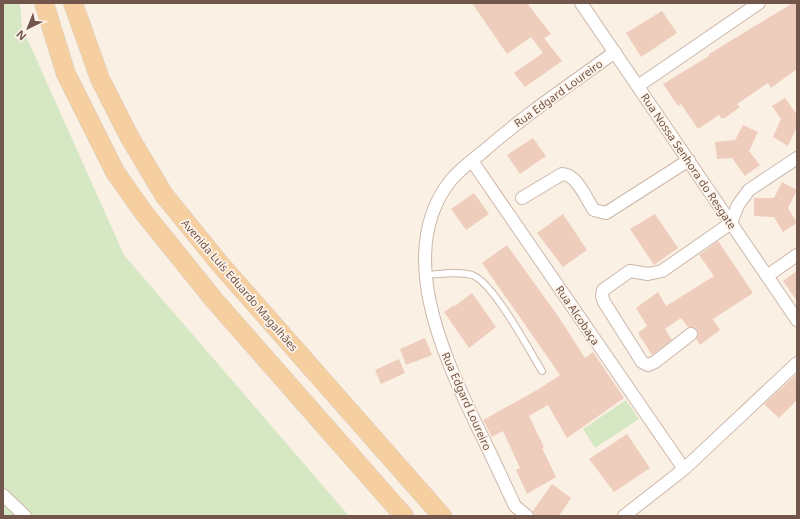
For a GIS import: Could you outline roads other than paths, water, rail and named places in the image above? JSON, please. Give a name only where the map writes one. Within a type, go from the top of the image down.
[{"type":"main road","points":[[44,3],[66,74],[115,172],[144,213],[215,301],[404,516]]},
{"type":"main road","name":"Avenida Luís Eduardo Magalhães","points":[[74,3],[100,79],[130,138],[164,194],[220,264],[442,516]]},
{"type":"street","name":"Rua Nossa Senhora do Resgate","points":[[581,3],[797,320]]},
{"type":"street","points":[[638,86],[759,3]]},
{"type":"street","name":"Rua Edgard Loureiro","points":[[527,516],[515,506],[451,370],[435,324],[426,275],[428,230],[436,201],[452,179],[516,123],[615,52]]},
{"type":"street","points":[[691,334],[655,362],[648,364],[642,362],[604,302],[602,296],[603,290],[630,271],[648,274],[662,271],[731,223],[738,205],[749,190],[797,158]]},
{"type":"street","points":[[522,198],[562,174],[566,174],[574,179],[594,210],[606,213],[689,160]]},
{"type":"street","name":"Rua Alcobaça","points":[[472,161],[684,469]]},
{"type":"street","points":[[767,276],[797,255]]},
{"type":"street","points":[[624,516],[684,469],[797,363]]},
{"type":"street","points":[[3,494],[24,516]]},
{"type":"lane","points":[[426,275],[460,273],[480,279],[490,290],[509,318],[542,371]]}]
